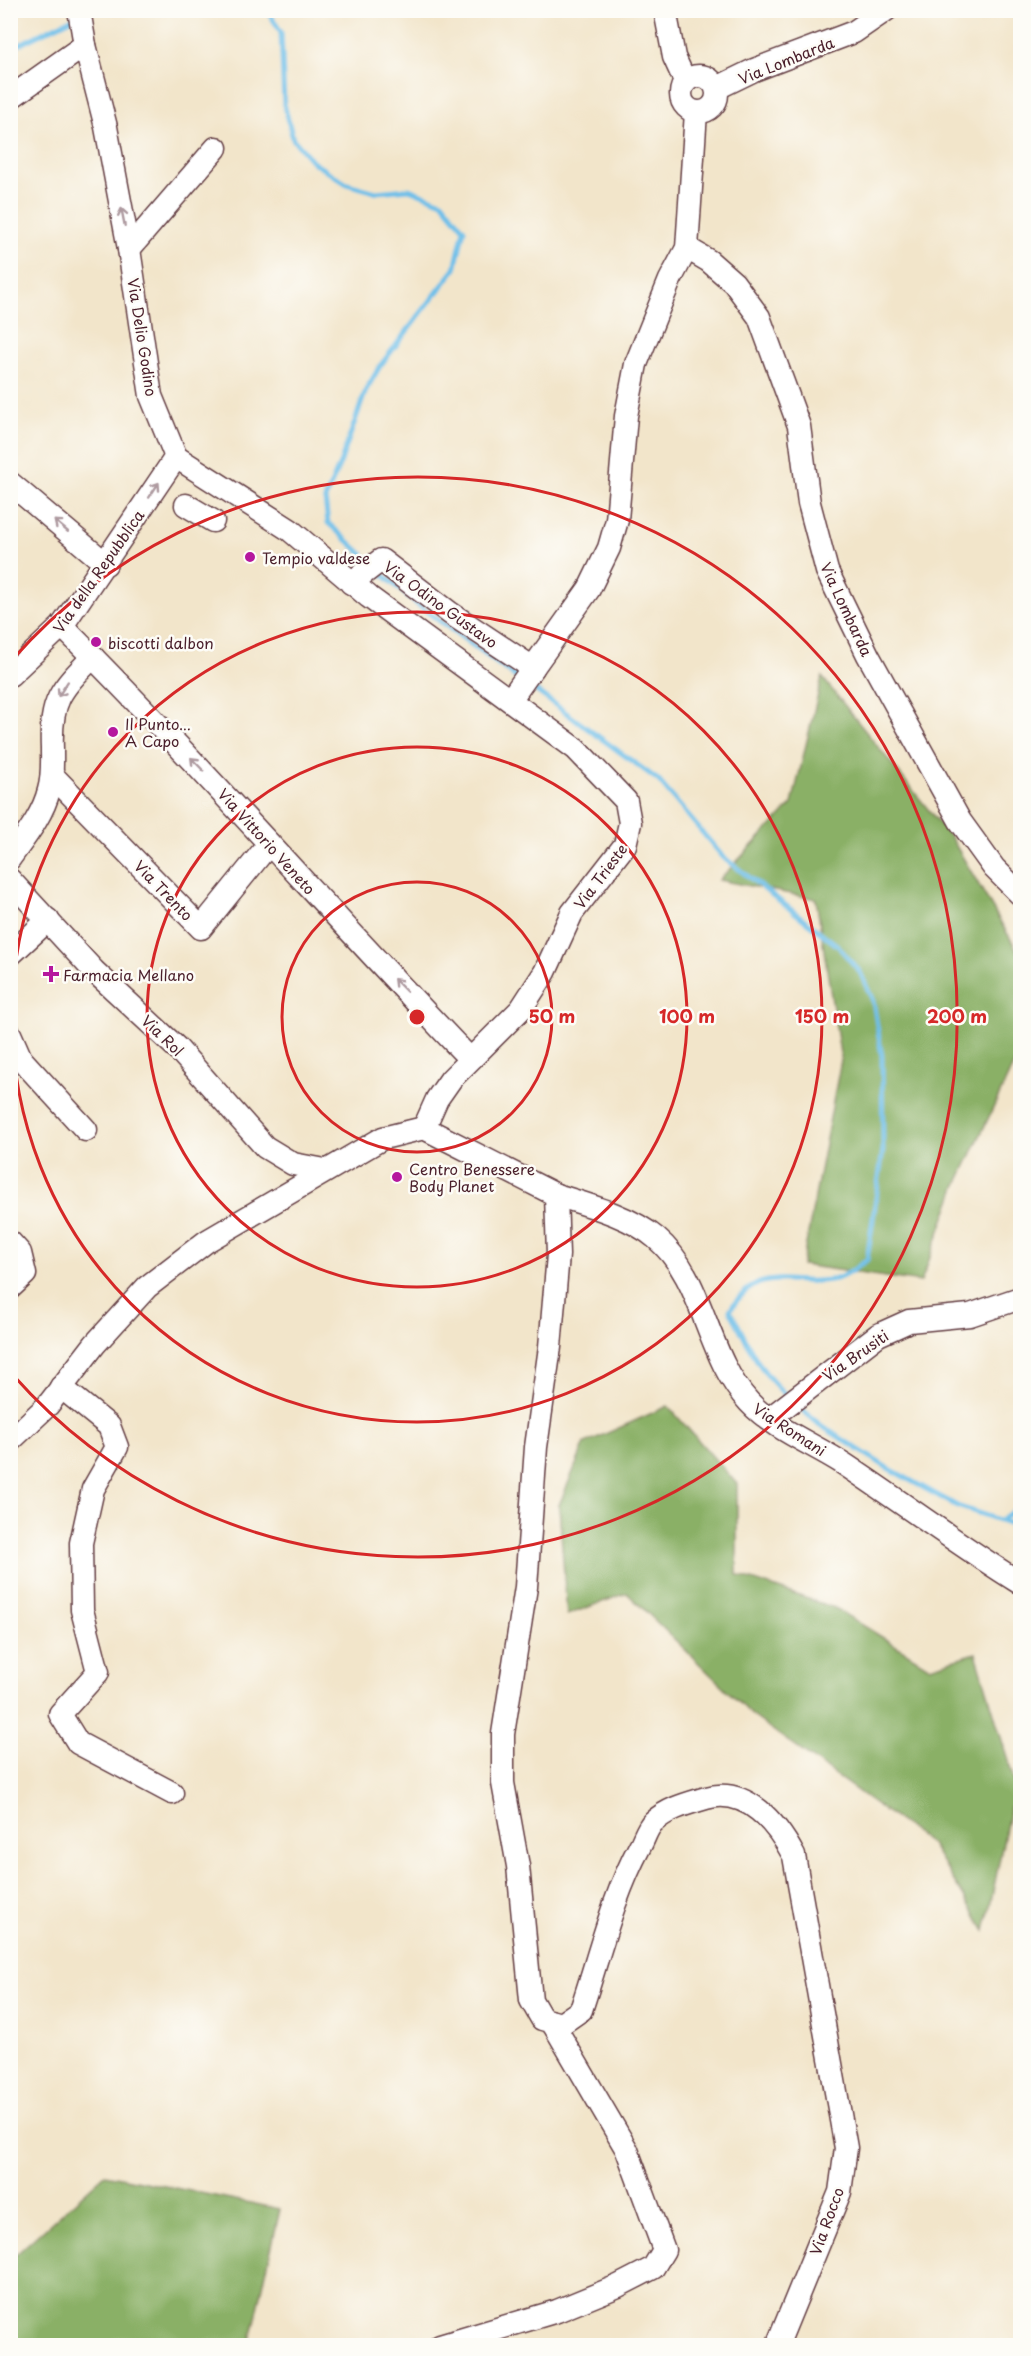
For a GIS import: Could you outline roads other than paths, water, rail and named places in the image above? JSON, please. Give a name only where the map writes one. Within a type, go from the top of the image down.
[{"type":"street","points":[[665,10],[674,57],[685,81],[681,97],[686,107],[696,112],[708,110],[713,106],[716,101],[717,88],[710,79],[700,75],[685,81]]},
{"type":"street","name":"Via Lombarda","points":[[717,88],[754,70],[854,32],[885,10]]},
{"type":"street","points":[[10,98],[82,27]]},
{"type":"street","name":"Via Delio Godino","points":[[82,27],[106,127],[129,249],[151,396],[176,457]]},
{"type":"street","points":[[176,457],[290,530],[351,583],[432,645],[510,700],[589,589],[609,548],[616,520],[626,416],[636,364],[670,280],[687,248],[696,112]]},
{"type":"street","points":[[129,249],[216,148]]},
{"type":"street","name":"Via Lombarda","points":[[687,248],[709,261],[734,283],[759,317],[799,426],[810,503],[827,571],[868,655],[960,821],[994,868],[1020,894]]},
{"type":"street","name":"Via della Repubblica","points":[[12,677],[62,626],[106,564],[176,457]]},
{"type":"street","points":[[10,483],[106,564]]},
{"type":"street","points":[[186,505],[213,521]]},
{"type":"street","name":"Via Odino Gustavo","points":[[351,583],[381,560],[450,613],[533,668]]},
{"type":"street","name":"Via Vittorio Veneto","points":[[62,626],[469,1058]]},
{"type":"street","points":[[10,858],[39,815],[49,792],[52,775],[53,712],[64,686],[93,657]]},
{"type":"street","name":"Via Trieste","points":[[424,1128],[437,1099],[469,1058],[521,1009],[545,972],[572,913],[626,844],[630,823],[626,801],[576,749],[510,700]]},
{"type":"street","name":"Via Trento","points":[[52,775],[201,928],[269,844]]},
{"type":"street","name":"Via Rol","points":[[10,880],[94,970],[177,1048],[265,1148],[293,1164],[326,1170]]},
{"type":"street","points":[[10,955],[48,920]]},
{"type":"street","points":[[10,1034],[21,1059],[86,1130]]},
{"type":"street","points":[[10,1441],[48,1405],[95,1344],[147,1287],[207,1241],[383,1138],[424,1128]]},
{"type":"street","name":"Via Romani","points":[[424,1128],[556,1195],[607,1212],[655,1237],[676,1259],[717,1354],[749,1402],[887,1492],[1020,1583]]},
{"type":"street","points":[[440,2346],[557,2311],[608,2290],[653,2268],[664,2250],[627,2150],[552,2022],[542,2019],[531,2000],[518,1866],[503,1783],[503,1734],[526,1587],[536,1447],[550,1347],[558,1255],[556,1195]]},
{"type":"street","points":[[10,1242],[20,1253],[25,1274],[10,1288]]},
{"type":"street","name":"Via Brusiti","points":[[772,1417],[878,1335],[909,1321],[970,1315],[1020,1298]]},
{"type":"street","points":[[61,1388],[109,1426],[117,1447],[93,1489],[81,1543],[82,1610],[98,1672],[60,1714],[78,1743],[172,1793]]},
{"type":"street","name":"Via Rocco","points":[[552,2022],[561,2024],[581,2010],[629,1866],[651,1824],[672,1808],[718,1795],[743,1801],[764,1812],[780,1831],[794,1856],[846,2148],[840,2192],[777,2346]]},
{"type":"waterway","points":[[267,10],[281,32],[284,104],[293,139],[314,163],[347,184],[376,192],[409,189],[442,202],[464,229],[455,269],[380,366],[366,390],[325,499],[328,523],[370,561]]},
{"type":"waterway","points":[[10,49],[75,17]]},
{"type":"waterway","points":[[380,572],[418,605],[517,678]]},
{"type":"waterway","points":[[528,685],[658,780],[723,857],[838,946],[860,972],[873,1001],[882,1056],[883,1150],[867,1260],[848,1274],[835,1279],[765,1281],[742,1295],[730,1310],[761,1367],[788,1397]]},
{"type":"waterway","points":[[797,1405],[820,1425],[886,1467],[957,1506],[1020,1527]]},
{"type":"waterway","points":[[1001,1520],[1020,1506]]},
{"type":"place","name":"Tempio valdese","points":[[250,557]]},
{"type":"place","name":"biscotti dalbon","points":[[96,642]]},
{"type":"place","name":"Il Punto... A Capo","points":[[113,732]]},
{"type":"place","name":"Farmacia Mellano","points":[[51,974]]},
{"type":"place","name":"Centro Benessere Body Planet","points":[[397,1177]]}]
